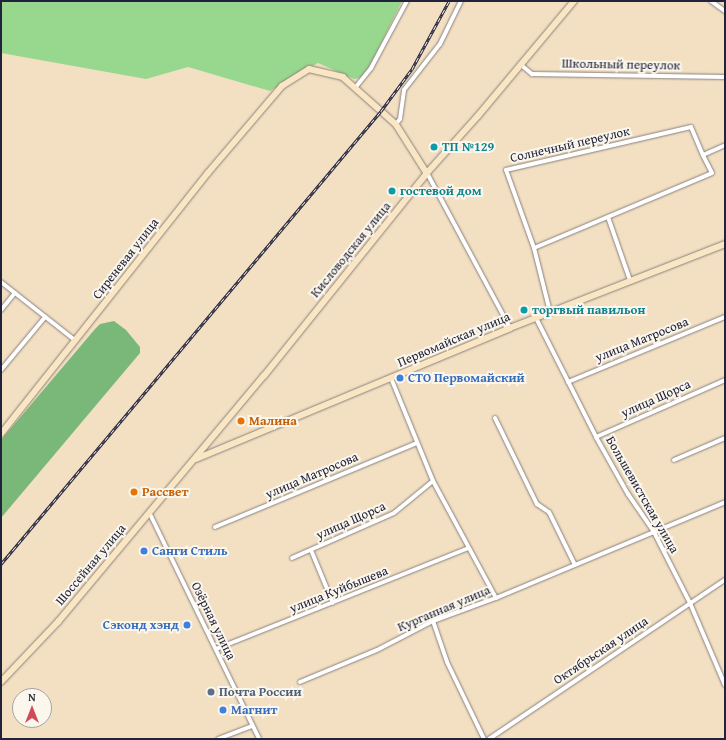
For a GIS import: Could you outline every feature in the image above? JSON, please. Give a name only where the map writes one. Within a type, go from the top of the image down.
[{"type":"street","points":[[355,88],[371,68],[407,1]]},
{"type":"street","points":[[396,124],[400,119],[404,90],[440,44],[461,1]]},
{"type":"street","name":"Кисловодская улица","points":[[194,460],[427,173],[574,1]]},
{"type":"street","points":[[711,1],[725,11]]},
{"type":"street","name":"Школьный переулок","points":[[520,64],[532,74],[725,77]]},
{"type":"street","name":"Сиреневая улица","points":[[1,434],[76,341],[165,226],[282,86],[309,69],[343,77],[396,124],[427,173]]},
{"type":"street","name":"Солнечный переулок","points":[[534,248],[712,173],[691,127],[506,170],[534,248],[550,312]]},
{"type":"street","points":[[703,155],[725,145]]},
{"type":"street","points":[[427,173],[510,328]]},
{"type":"street","points":[[608,217],[630,280]]},
{"type":"street","name":"Первомайская улица","points":[[194,460],[510,328],[725,244]]},
{"type":"street","points":[[1,282],[76,341]]},
{"type":"street","points":[[1,310],[15,293]]},
{"type":"street","points":[[1,370],[45,317]]},
{"type":"street","name":"улица Матросова","points":[[568,382],[725,317]]},
{"type":"street","name":"Большевистская улица","points":[[536,318],[596,437],[628,494],[654,532],[690,603],[725,685]]},
{"type":"street","points":[[392,378],[433,481],[496,598]]},
{"type":"street","name":"улица Щорса","points":[[596,437],[725,380]]},
{"type":"street","points":[[495,418],[536,504],[549,512],[575,565]]},
{"type":"street","points":[[674,460],[725,438]]},
{"type":"street","name":"улица Матросова","points":[[215,527],[417,443]]},
{"type":"street","name":"Шоссейная улица","points":[[1,682],[58,622],[194,460]]},
{"type":"street","name":"улица Щорса","points":[[292,558],[394,514],[433,481]]},
{"type":"street","name":"Курганная улица","points":[[300,682],[377,650],[433,621],[496,598],[725,502]]},
{"type":"street","name":"Озёрная улица","points":[[149,512],[259,739]]},
{"type":"street","name":"улица Куйбышева","points":[[216,650],[469,548]]},
{"type":"street","points":[[311,550],[333,603]]},
{"type":"street","name":"Октябрьская улица","points":[[489,739],[725,580]]},
{"type":"street","points":[[433,621],[447,662],[484,739]]},
{"type":"street","points":[[218,739],[252,726]]},
{"type":"green space","points":[[1,1],[402,1],[369,68],[360,78],[354,79],[318,63],[270,91],[188,67],[146,79],[1,53]]},
{"type":"green space","points":[[114,321],[126,330],[140,347],[140,353],[1,518],[1,440],[95,329],[100,324]]},
{"type":"railway","points":[[1,564],[381,111],[412,69],[449,1]]},
{"type":"place","name":"ТП №129","points":[[434,147]]},
{"type":"place","name":"гостевой дом","points":[[392,191]]},
{"type":"place","name":"торгвый павильон","points":[[524,310]]},
{"type":"place","name":"СТО Первомайский","points":[[400,378]]},
{"type":"place","name":"Малина","points":[[241,421]]},
{"type":"place","name":"Рассвет","points":[[134,492]]},
{"type":"place","name":"Санги Стиль","points":[[144,551]]},
{"type":"place","name":"Сэконд хэнд","points":[[187,625]]},
{"type":"place","name":"Почта России","points":[[211,692]]},
{"type":"place","name":"Магнит","points":[[223,710]]}]
